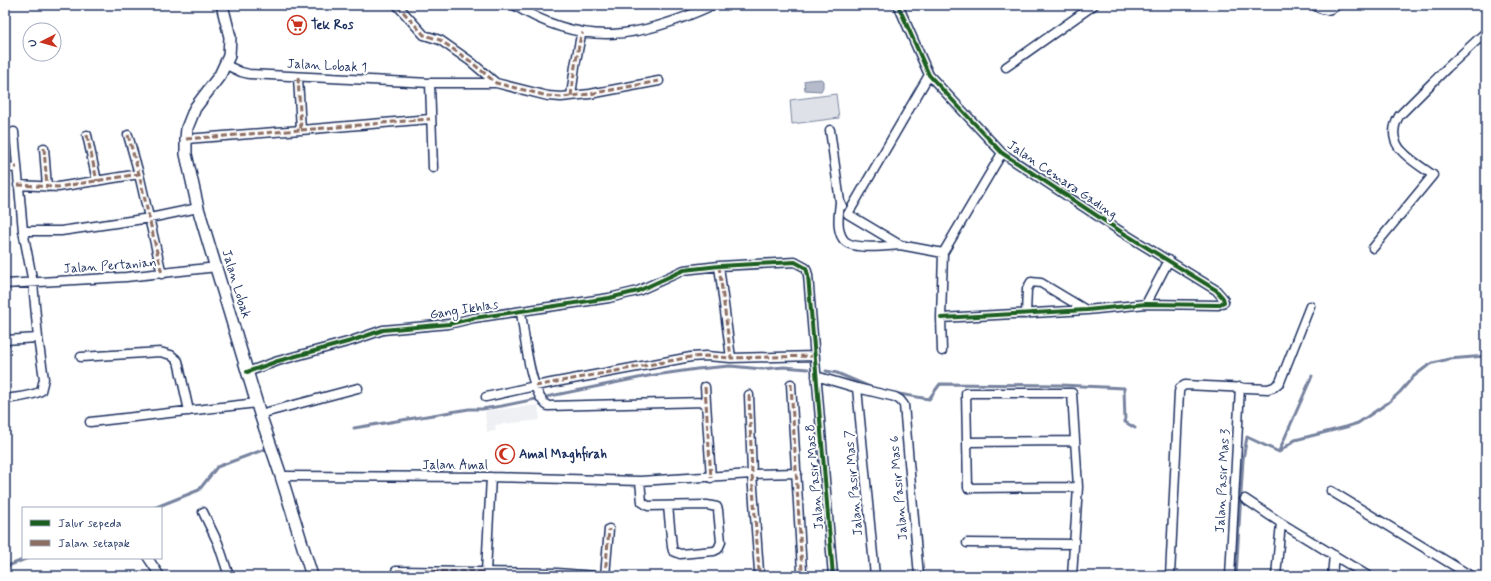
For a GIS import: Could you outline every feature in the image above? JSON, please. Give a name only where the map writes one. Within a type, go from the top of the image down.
[{"type":"main road","name":"Jalan Lobak","points":[[222,5],[230,37],[231,48],[226,65],[195,108],[190,120],[186,138],[186,154],[198,208],[260,414],[312,576]]},
{"type":"street","points":[[397,5],[424,35],[440,40],[470,60],[496,83],[548,96],[571,96],[590,94],[659,81]]},
{"type":"street","points":[[514,5],[530,15],[558,27],[583,33],[605,34],[627,33],[661,26],[689,16],[713,5]]},
{"type":"street","name":"Jalan Cemara Gading","points":[[898,5],[929,75],[1002,153],[1120,231],[1216,290],[1224,298],[1224,302],[1218,305],[1146,304]]},
{"type":"street","points":[[1006,67],[1094,5]]},
{"type":"street","points":[[1314,5],[1322,10],[1331,10],[1337,5]]},
{"type":"street","points":[[1373,248],[1433,175],[1405,155],[1396,145],[1393,133],[1394,125],[1399,116],[1486,32]]},
{"type":"street","points":[[571,96],[575,66],[581,35],[583,33]]},
{"type":"street","name":"Jalan Lobak 1","points":[[226,65],[249,74],[430,83],[496,83]]},
{"type":"street","points":[[848,214],[929,75]]},
{"type":"street","points":[[298,77],[301,130]]},
{"type":"street","points":[[430,83],[430,119],[433,168]]},
{"type":"street","points":[[186,138],[430,119]]},
{"type":"street","points":[[830,130],[840,202],[840,232],[847,243],[880,247],[900,245],[943,253]]},
{"type":"street","points":[[5,399],[29,396],[41,391],[44,379],[38,338],[33,283],[23,231],[14,132]]},
{"type":"street","points":[[87,135],[97,181]]},
{"type":"street","points":[[128,135],[150,218],[162,274]]},
{"type":"street","points":[[44,148],[47,187]]},
{"type":"street","points":[[942,352],[941,318],[943,253],[1002,153]]},
{"type":"street","points":[[5,168],[17,167]]},
{"type":"street","points":[[18,185],[58,188],[139,174]]},
{"type":"street","points":[[840,202],[848,214],[900,245]]},
{"type":"street","points":[[23,231],[61,231],[150,218],[198,208]]},
{"type":"street","points":[[941,318],[1087,310],[1146,304],[1169,260]]},
{"type":"street","name":"Jalan Pasir Mas 8","points":[[719,266],[795,262],[806,268],[808,275],[833,576]]},
{"type":"street","points":[[719,266],[731,358]]},
{"type":"street","name":"Gang Ikhlas","points":[[247,372],[278,361],[351,341],[383,330],[449,324],[474,318],[609,298],[638,291],[684,270],[719,266]]},
{"type":"street","name":"Jalan Pertanian","points":[[5,284],[162,274],[216,267]]},
{"type":"street","points":[[1026,314],[1027,289],[1031,282],[1041,283],[1087,310]]},
{"type":"street","points":[[1170,576],[1180,390],[1185,385],[1268,389],[1274,387],[1280,382],[1310,306]]},
{"type":"street","points":[[521,312],[536,388],[542,401],[548,406],[705,402]]},
{"type":"street","points":[[5,340],[38,338]]},
{"type":"street","points":[[81,357],[160,352],[171,355],[178,362],[189,411]]},
{"type":"street","points":[[486,397],[691,357],[706,356],[731,358],[815,356]]},
{"type":"street","points":[[816,376],[857,388]]},
{"type":"street","points":[[791,384],[802,571]]},
{"type":"street","points":[[705,387],[711,478]]},
{"type":"street","name":"Jalan Pasir Mas 3","points":[[1230,576],[1240,387]]},
{"type":"street","points":[[260,414],[358,388]]},
{"type":"street","name":"Jalan Pasir Mas 6","points":[[857,388],[895,397],[904,405],[919,576]]},
{"type":"street","name":"Jalan Pasir Mas 7","points":[[857,388],[875,576]]},
{"type":"street","points":[[1072,576],[1078,487],[1072,393],[966,393],[968,488],[1078,487]]},
{"type":"street","points":[[749,395],[752,474],[759,571]]},
{"type":"street","points":[[90,422],[257,403]]},
{"type":"street","points":[[967,442],[1075,441]]},
{"type":"street","name":"Jalan Amal","points":[[281,476],[491,477],[640,481],[711,478],[752,474],[797,473]]},
{"type":"street","points":[[481,573],[491,477]]},
{"type":"street","points":[[640,481],[642,502],[644,505],[707,505],[717,507],[721,542],[718,549],[714,551],[680,554],[673,551],[668,506]]},
{"type":"street","points":[[1331,491],[1471,576]]},
{"type":"street","points":[[1245,499],[1281,523],[1368,576]]},
{"type":"street","points":[[203,512],[218,543],[229,576]]},
{"type":"street","points":[[1276,576],[1281,523]]},
{"type":"street","points":[[605,576],[609,529]]},
{"type":"street","points":[[967,543],[1074,544]]},
{"type":"street","points":[[1332,576],[1334,555]]},
{"type":"street","points":[[149,559],[160,576]]},
{"type":"street","points":[[396,570],[412,573],[596,576]]},
{"type":"shaded area","points":[[836,94],[839,118],[792,124],[790,100]]},
{"type":"shaded area","points":[[538,405],[540,420],[495,425],[496,431],[487,432],[485,411]]},
{"type":"water","points":[[821,79],[823,81],[823,87],[821,91],[805,90],[804,81]]},
{"type":"waterway","points":[[1236,576],[1243,459],[1247,437],[1279,452],[1295,440],[1358,423],[1389,402],[1413,377],[1433,363],[1449,359],[1486,356]]},
{"type":"waterway","points":[[354,428],[469,409],[502,406],[648,376],[697,369],[730,366],[762,369],[784,367],[808,369]]},
{"type":"waterway","points":[[826,371],[837,373],[870,387]]},
{"type":"waterway","points":[[1279,451],[1312,376]]},
{"type":"waterway","points":[[893,393],[929,399],[940,384],[1061,385],[1124,388],[1125,422],[1135,428]]},
{"type":"waterway","points":[[156,507],[199,490],[217,467],[268,448]]},
{"type":"waterway","points":[[5,567],[25,559]]},
{"type":"marked path","points":[[397,5],[424,35],[440,40],[470,61],[496,83],[548,96],[561,97],[590,94],[659,81]]},
{"type":"marked path","points":[[571,96],[575,66],[581,35],[583,33]]},
{"type":"marked path","points":[[186,139],[301,130],[298,77]]},
{"type":"marked path","points":[[301,130],[430,119]]},
{"type":"marked path","points":[[87,135],[97,181]]},
{"type":"marked path","points":[[128,135],[139,174],[162,274]]},
{"type":"marked path","points":[[44,148],[47,187]]},
{"type":"marked path","points":[[5,168],[17,167]]},
{"type":"marked path","points":[[18,185],[58,187],[139,174]]},
{"type":"marked path","points":[[719,266],[731,358],[815,356]]},
{"type":"marked path","points":[[535,386],[691,357],[706,356],[731,358]]},
{"type":"marked path","points":[[791,384],[802,571]]},
{"type":"marked path","points":[[705,387],[711,478]]},
{"type":"marked path","points":[[749,395],[752,474],[759,571]]},
{"type":"marked path","points":[[605,576],[609,529]]},
{"type":"marked path","points":[[396,571],[486,572]]},
{"type":"cycle path","points":[[898,5],[929,75],[1002,153],[1120,231],[1216,290],[1223,298],[1224,302],[1218,305],[1146,304],[1087,310],[941,318]]},
{"type":"cycle path","points":[[247,372],[278,361],[351,341],[383,330],[449,324],[474,318],[609,298],[638,291],[684,270],[719,266],[795,262],[806,268],[808,275],[833,576]]},
{"type":"place","name":"Tek Ros","points":[[297,25]]},
{"type":"place","name":"Amal Maghfirah","points":[[505,454]]}]
